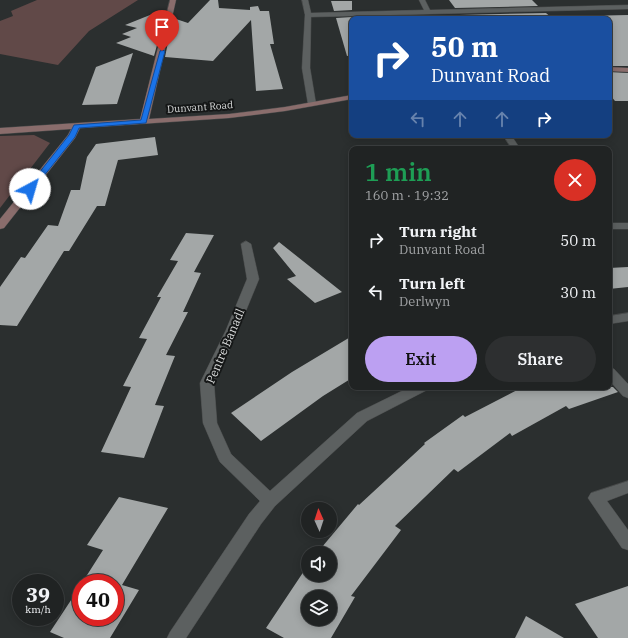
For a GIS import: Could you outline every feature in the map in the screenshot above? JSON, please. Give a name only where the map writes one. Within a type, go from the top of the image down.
[{"type":"street","points":[[144,122],[164,44],[173,0]]},
{"type":"street","points":[[305,0],[308,15],[306,68],[312,104]]},
{"type":"street","points":[[422,0],[428,12]]},
{"type":"street","points":[[619,0],[627,7]]},
{"type":"street","points":[[308,15],[627,7]]},
{"type":"street","points":[[612,69],[628,70]]},
{"type":"street","name":"Dunvant Road","points":[[0,131],[248,114],[349,98]]},
{"type":"street","points":[[0,226],[72,136],[77,126]]},
{"type":"street","points":[[612,226],[628,226]]},
{"type":"street","name":"Pentre Banadl","points":[[246,244],[253,279],[232,330],[206,383],[210,423],[226,458],[270,501]]},
{"type":"street","points":[[612,320],[628,317]]},
{"type":"street","points":[[612,375],[628,393]]},
{"type":"street","points":[[176,638],[255,519],[270,501],[362,417],[416,390]]},
{"type":"street","points":[[628,487],[596,498],[628,543]]},
{"type":"shaded area","points":[[37,0],[138,0],[89,31],[58,65],[0,54],[0,21],[13,16],[11,11]]},
{"type":"shaded area","points":[[34,135],[50,143],[0,208],[0,136]]},
{"type":"building","points":[[210,0],[218,0],[219,8],[250,10],[250,7],[258,6],[260,11],[269,11],[274,44],[270,44],[283,89],[256,91],[251,20],[213,61],[165,57],[173,18],[188,23]]},
{"type":"building","points":[[449,0],[532,0],[538,6],[455,8]]},
{"type":"building","points":[[331,1],[352,1],[352,10],[334,11]]},
{"type":"building","points":[[155,13],[165,16],[154,56],[116,43],[131,37],[122,34],[137,28],[125,25]]},
{"type":"building","points":[[546,13],[550,16],[460,16],[459,15]]},
{"type":"building","points":[[628,15],[628,66],[612,66],[612,16],[581,16]]},
{"type":"building","points":[[349,17],[349,56],[347,56],[336,18]]},
{"type":"building","points":[[133,53],[117,104],[82,105],[96,67]]},
{"type":"building","points":[[612,72],[628,73],[628,101],[615,101],[612,98]]},
{"type":"building","points":[[155,137],[158,155],[118,160],[105,206],[97,206],[69,251],[64,251],[17,326],[0,325],[0,287],[21,257],[25,258],[48,225],[58,226],[71,190],[80,190],[87,157],[96,144]]},
{"type":"building","points":[[186,233],[214,235],[194,272],[201,273],[183,312],[188,312],[166,355],[175,356],[155,405],[164,406],[144,458],[101,452],[131,387],[123,386],[147,339],[139,338],[161,297],[157,297],[178,261],[170,260]]},
{"type":"building","points":[[279,242],[342,292],[315,303],[287,279],[296,276],[273,248]]},
{"type":"building","points":[[628,267],[628,287],[612,289],[612,268]]},
{"type":"building","points":[[349,338],[349,380],[323,396],[261,441],[231,413],[292,372]]},
{"type":"building","points":[[613,387],[618,392],[569,409],[566,406],[512,436],[510,433],[458,472],[454,469],[395,526],[401,530],[351,596],[355,597],[331,638],[284,638],[266,628],[301,576],[301,582],[337,582],[337,546],[323,546],[330,538],[337,538],[337,529],[358,504],[359,505],[425,444],[424,443],[463,415],[465,417],[517,390],[612,390]]},
{"type":"building","points":[[119,497],[168,508],[124,582],[124,574],[88,574],[103,550],[87,545]]},
{"type":"building","points":[[124,586],[139,590],[124,615]]},
{"type":"building","points":[[628,586],[628,638],[598,638],[575,604]]},
{"type":"building","points":[[72,599],[72,626],[117,626],[110,638],[64,638],[50,632],[54,626],[64,626],[64,611]]},
{"type":"building","points":[[526,616],[564,638],[515,638]]},
{"type":"route","points":[[30,189],[72,136],[77,126],[144,122],[162,51]]}]
